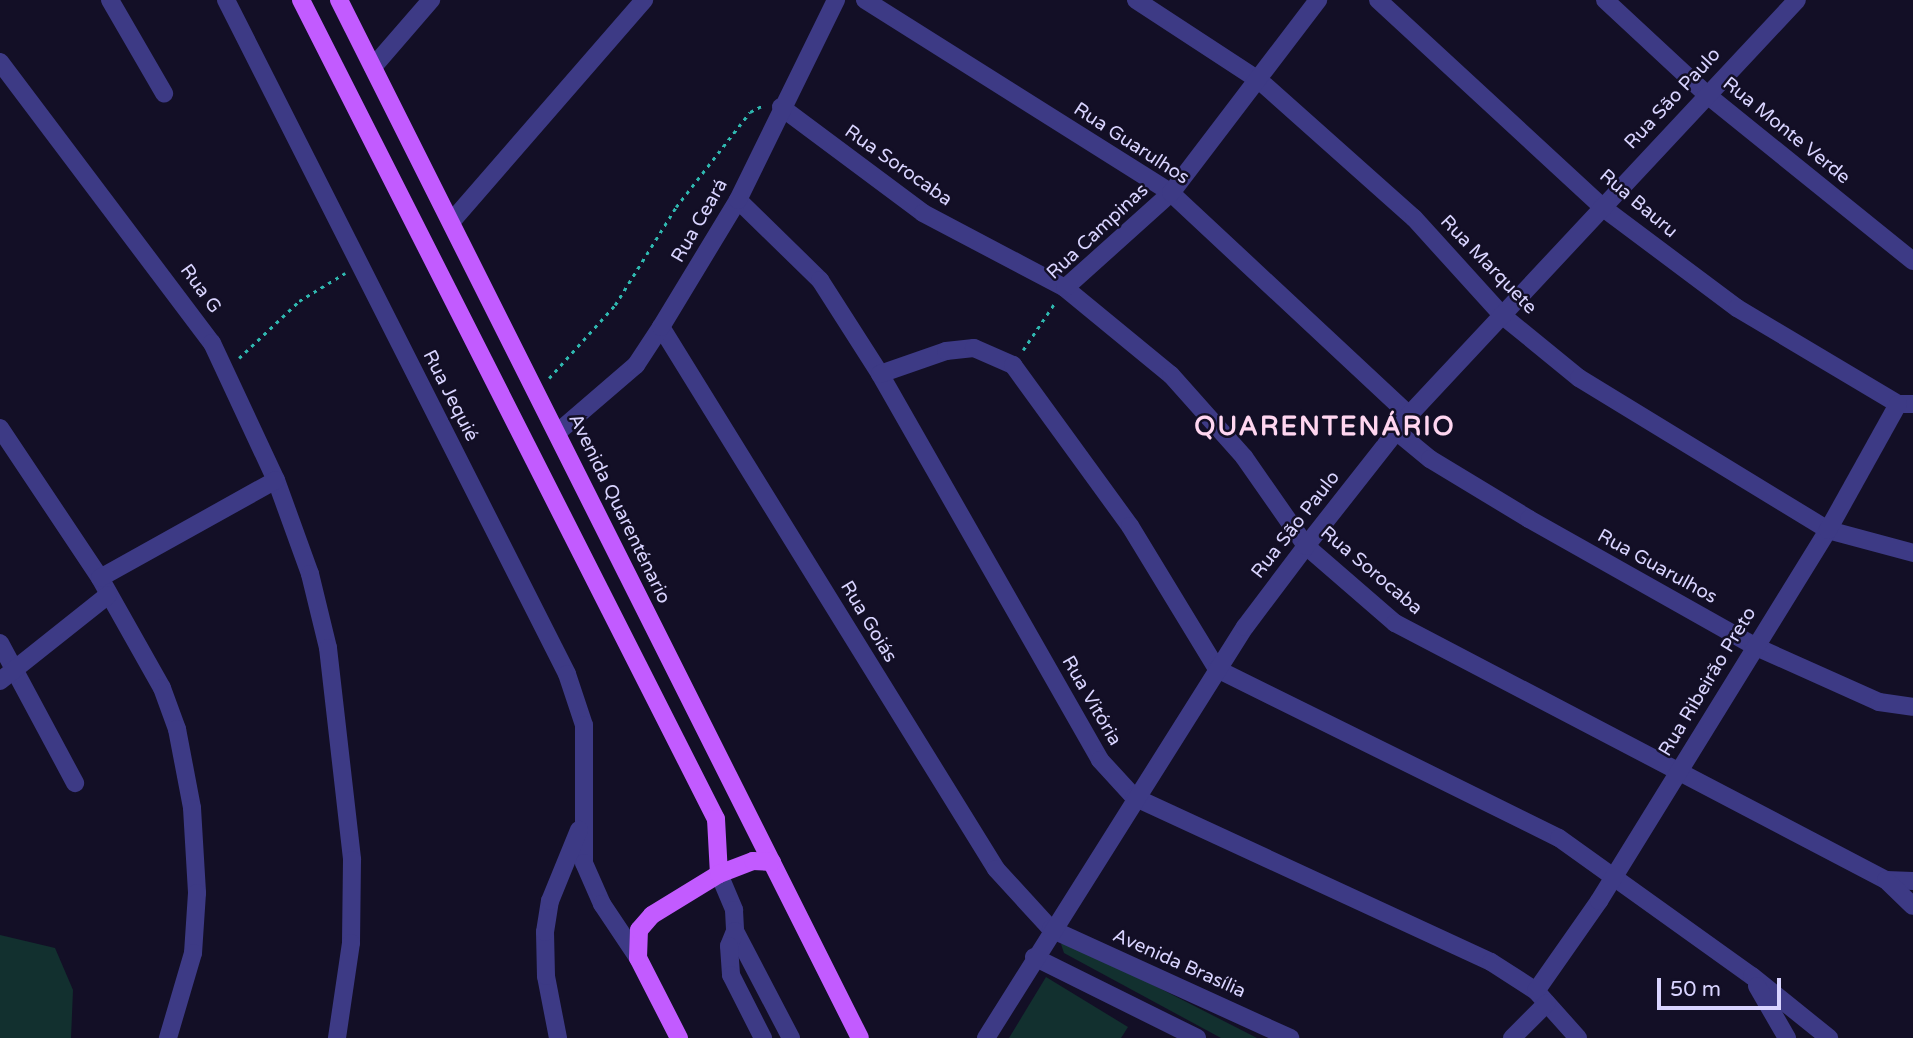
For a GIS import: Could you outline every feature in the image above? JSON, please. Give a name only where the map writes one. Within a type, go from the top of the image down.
[{"type":"main road","points":[[301,0],[716,819],[719,874]]},
{"type":"main road","name":"Avenida Quarenténario","points":[[339,0],[860,1038]]},
{"type":"main road","points":[[679,1038],[638,958],[637,940],[645,922],[719,874],[753,862],[772,862]]},
{"type":"street","points":[[110,0],[164,93]]},
{"type":"street","name":"Rua Jequié","points":[[226,0],[567,674],[584,725],[586,772],[582,824]]},
{"type":"street","points":[[373,66],[431,0]]},
{"type":"street","points":[[452,221],[643,0]]},
{"type":"street","name":"Rua Ceará","points":[[558,432],[636,365],[662,327],[738,200],[781,107],[836,0]]},
{"type":"street","name":"Rua Guarulhos","points":[[865,0],[1171,193],[1409,415]]},
{"type":"street","name":"Rua Marquete","points":[[1136,0],[1260,81],[1414,218],[1503,316],[1579,378],[1828,530],[1913,552]]},
{"type":"street","name":"Rua Campinas","points":[[1065,288],[1171,193],[1260,81],[1318,0]]},
{"type":"street","name":"Rua Bauru","points":[[1378,0],[1602,206],[1737,308],[1909,406]]},
{"type":"street","name":"Rua Monte Verde","points":[[1605,0],[1706,94],[1913,261]]},
{"type":"street","name":"Rua São Paulo","points":[[986,1038],[1051,929],[1217,669],[1306,546],[1409,415],[1706,94],[1797,0]]},
{"type":"street","name":"Rua G","points":[[0,62],[212,343],[276,480],[310,574],[328,648],[352,860],[351,943],[337,1038]]},
{"type":"street","name":"Rua Sorocaba","points":[[781,107],[923,213],[1065,288],[1171,375],[1244,457],[1306,546],[1395,623],[1677,774],[1885,880],[1913,881]]},
{"type":"street","name":"Rua Vitória","points":[[738,200],[820,280],[880,374],[1100,760],[1135,797],[1491,962],[1541,997],[1578,1038]]},
{"type":"street","name":"Rua Goiás","points":[[662,327],[979,845],[1051,929]]},
{"type":"street","points":[[880,374],[946,351],[974,348],[1013,365],[1130,526],[1217,669],[1559,838],[1611,878],[1752,976],[1829,1038]]},
{"type":"street","name":"Rua Ribeirão Preto","points":[[1512,1038],[1541,997],[1754,646],[1909,406]]},
{"type":"street","points":[[0,428],[104,586],[162,688],[177,729],[192,808],[197,893],[193,953],[168,1038]]},
{"type":"street","name":"Rua Guarulhos","points":[[1396,431],[1430,459],[1529,519],[1754,646],[1879,702],[1913,707]]},
{"type":"street","points":[[0,681],[104,586],[276,480]]},
{"type":"street","points":[[0,643],[75,783]]},
{"type":"street","points":[[582,824],[584,863],[592,885],[638,958]]},
{"type":"street","points":[[558,1038],[546,976],[545,932],[550,901],[582,824]]},
{"type":"street","points":[[719,874],[734,910],[735,931],[729,946],[731,975],[763,1038]]},
{"type":"street","points":[[1885,880],[1913,906]]},
{"type":"street","name":"Avenida Brasília","points":[[1051,929],[1286,1037]]},
{"type":"street","points":[[735,931],[791,1038]]},
{"type":"street","points":[[1034,957],[1197,1038]]},
{"type":"street","points":[[1752,976],[1787,1038]]},
{"type":"path","points":[[536,392],[615,305],[676,206],[750,112],[758,106],[781,107]]},
{"type":"path","points":[[225,370],[299,301],[360,264]]},
{"type":"path","name":"Rua Campinas","points":[[1013,365],[1065,288]]},
{"type":"green space","points":[[0,935],[55,948],[73,990],[71,1038],[0,1038]]},
{"type":"green space","points":[[1067,941],[1257,1038],[1221,1038],[1064,953],[1061,944]]},
{"type":"green space","points":[[1046,977],[1128,1027],[1121,1038],[1009,1038]]},
{"type":"district","name":"QUARENTENÁRIO","points":[[1325,427]]}]
